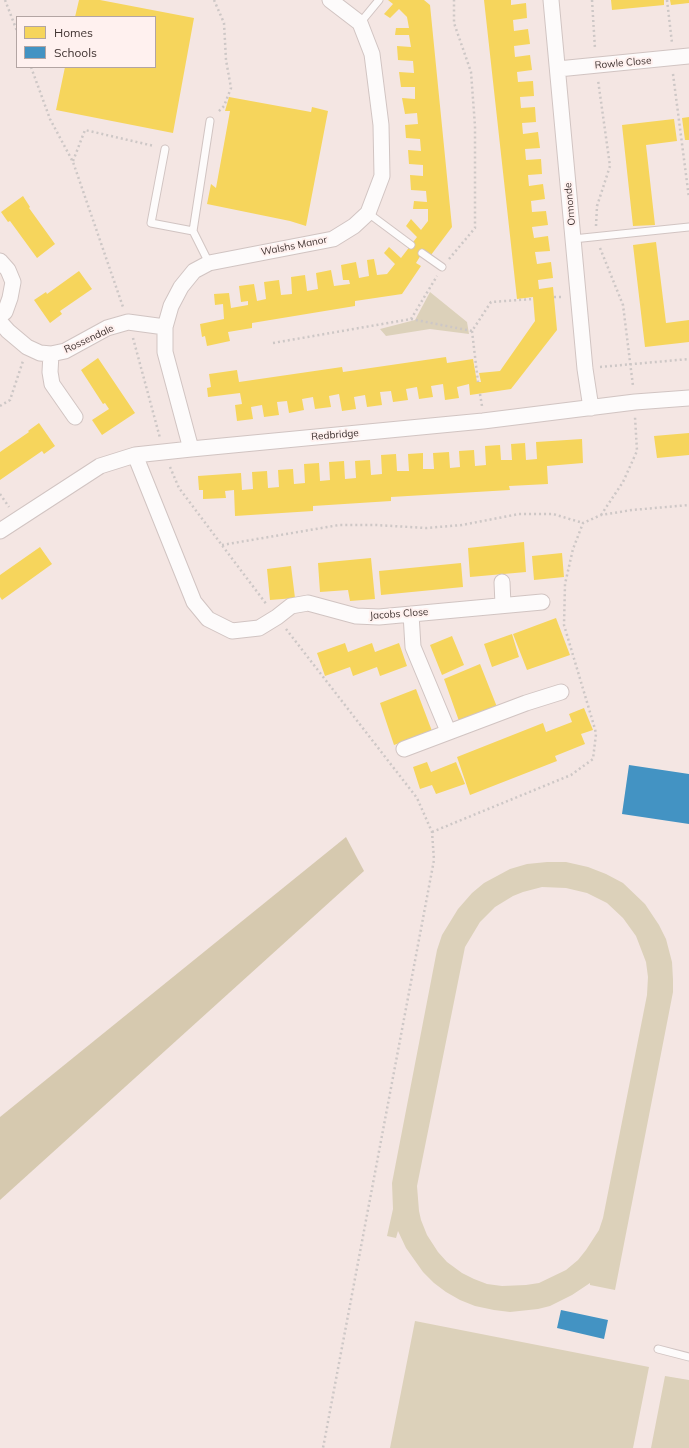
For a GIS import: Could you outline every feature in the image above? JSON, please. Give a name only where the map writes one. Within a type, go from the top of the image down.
[{"type":"street","points":[[330,0],[360,23]]},
{"type":"street","name":"Ormonde","points":[[551,0],[584,369],[591,408]]},
{"type":"street","name":"Walshs Manor","points":[[192,449],[166,352],[165,327],[171,306],[181,287],[194,272],[209,262],[334,239],[354,226],[368,213],[382,176],[381,125],[372,54],[360,23]]},
{"type":"street","name":"Rowle Close","points":[[558,68],[689,56]]},
{"type":"street","points":[[0,261],[8,270],[13,282],[10,298],[5,312],[0,316]]},
{"type":"street","name":"Rossendale","points":[[0,322],[27,347],[40,353],[51,354],[65,351],[107,328],[128,322],[165,327]]},
{"type":"street","points":[[51,354],[50,372],[52,384],[75,417]]},
{"type":"street","name":"Redbridge","points":[[0,531],[100,466],[135,455],[475,422],[635,402],[689,398]]},
{"type":"street","name":"Jacobs Close","points":[[135,455],[194,602],[208,619],[232,631],[259,628],[277,618],[291,606],[308,603],[356,616],[379,617],[542,602]]},
{"type":"street","points":[[502,582],[503,605]]},
{"type":"street","points":[[411,614],[413,647],[448,731]]},
{"type":"street","points":[[404,749],[523,698],[561,692]]},
{"type":"lane","points":[[360,23],[379,0]]},
{"type":"lane","points":[[209,262],[193,231],[210,120]]},
{"type":"lane","points":[[165,149],[151,224],[193,231]]},
{"type":"lane","points":[[368,213],[411,245]]},
{"type":"lane","points":[[572,239],[689,227]]},
{"type":"lane","points":[[422,253],[442,267]]},
{"type":"lane","points":[[658,1349],[689,1357]]},
{"type":"path","points":[[5,0],[16,28]]},
{"type":"path","points":[[210,120],[224,106],[231,88],[226,60],[224,23],[214,0]]},
{"type":"path","points":[[411,319],[442,267],[475,228],[475,126],[471,72],[454,23],[454,0]]},
{"type":"path","points":[[592,0],[596,65],[610,166],[597,206],[596,237],[623,305],[635,402],[637,451],[623,482],[601,514]]},
{"type":"path","points":[[667,0],[672,47],[671,58],[689,198]]},
{"type":"path","points":[[31,68],[50,119],[73,162],[128,322],[164,452],[179,488],[277,618],[417,798],[432,832],[434,860],[323,1448]]},
{"type":"path","points":[[73,162],[85,130],[165,149]]},
{"type":"path","points":[[478,382],[472,331],[491,302],[533,300]]},
{"type":"path","points":[[274,343],[411,319],[472,331]]},
{"type":"path","points":[[0,406],[10,400],[27,347]]},
{"type":"path","points":[[584,369],[689,359]]},
{"type":"path","points":[[432,832],[571,775],[593,759],[596,734],[564,625],[565,584],[573,549],[583,523],[601,514],[689,505]]},
{"type":"path","points":[[222,544],[339,525],[376,525],[426,528],[462,526],[519,514],[553,514],[583,523]]},
{"type":"shaded area","points":[[430,292],[467,322],[469,334],[430,329],[386,336],[380,329],[415,320]]},
{"type":"shaded area","points":[[346,837],[364,871],[0,1200],[0,1117]]},
{"type":"shaded area","points":[[566,862],[588,867],[623,883],[645,904],[659,925],[666,939],[672,962],[673,992],[615,1290],[590,1285],[590,1283],[572,1295],[550,1306],[510,1312],[475,1306],[446,1292],[423,1272],[406,1248],[398,1231],[396,1238],[387,1236],[393,1209],[392,1183],[437,950],[442,935],[458,909],[472,893],[484,883],[510,869],[527,864]],"holes":[[[542,887],[566,888],[587,893],[607,903],[623,918],[636,936],[646,962],[648,977],[647,995],[603,1218],[599,1230],[586,1250],[578,1260],[566,1270],[539,1283],[502,1286],[487,1284],[462,1273],[447,1262],[438,1252],[427,1235],[421,1220],[417,1186],[465,947],[480,922],[495,907],[513,896]]]},
{"type":"shaded area","points":[[415,1321],[649,1367],[633,1448],[390,1448]]},
{"type":"shaded area","points":[[665,1376],[689,1380],[689,1448],[651,1448]]},
{"type":"building: Homes","points":[[79,0],[100,0],[194,18],[173,133],[56,110],[65,68],[156,68],[156,16],[75,16]]},
{"type":"building: Homes","points":[[388,0],[424,0],[430,5],[452,227],[431,255],[424,250],[416,263],[421,266],[402,294],[355,301],[355,306],[252,323],[252,328],[228,332],[230,341],[207,346],[205,336],[202,337],[200,324],[224,319],[223,304],[215,305],[214,294],[229,293],[231,308],[248,305],[248,301],[241,302],[239,286],[254,284],[257,301],[266,299],[264,282],[279,280],[281,295],[292,294],[291,277],[305,275],[307,291],[318,289],[316,273],[331,270],[334,286],[350,284],[349,280],[343,280],[341,265],[356,262],[359,278],[369,276],[367,260],[374,259],[377,275],[387,274],[395,264],[384,253],[389,247],[401,258],[417,237],[406,226],[411,219],[421,230],[428,221],[428,209],[413,209],[414,201],[427,202],[426,191],[411,190],[410,175],[423,176],[423,165],[409,164],[408,150],[421,151],[420,139],[406,138],[405,125],[418,124],[417,113],[405,114],[402,98],[415,99],[415,87],[401,87],[399,72],[414,73],[413,61],[398,60],[397,46],[411,47],[409,35],[395,35],[396,28],[409,28],[407,17],[399,9],[390,18],[384,14],[393,4]]},
{"type":"building: Homes","points":[[484,0],[511,0],[511,5],[526,3],[527,18],[513,20],[514,31],[528,29],[530,44],[514,46],[515,57],[530,55],[532,70],[517,72],[518,82],[533,81],[534,96],[520,97],[521,108],[535,107],[536,122],[522,123],[523,134],[538,132],[540,148],[525,149],[526,160],[541,159],[542,174],[528,175],[529,186],[543,184],[545,199],[531,201],[532,212],[546,211],[548,225],[532,227],[534,238],[548,236],[550,251],[535,252],[537,264],[551,262],[553,278],[538,280],[539,289],[553,287],[557,330],[511,389],[470,395],[469,384],[457,387],[459,398],[445,400],[443,384],[431,386],[433,397],[419,399],[417,387],[406,389],[408,400],[393,402],[391,391],[380,392],[382,405],[367,407],[365,395],[354,397],[356,409],[342,411],[339,394],[329,396],[331,407],[315,409],[313,397],[302,399],[304,410],[289,413],[287,401],[277,402],[279,415],[264,417],[262,405],[251,407],[253,419],[237,421],[235,405],[242,404],[240,393],[208,397],[207,388],[211,387],[209,374],[237,370],[239,382],[342,367],[343,372],[446,357],[447,363],[473,359],[477,382],[481,382],[479,373],[500,371],[535,321],[533,297],[517,299]]},
{"type":"building: Homes","points":[[611,0],[664,0],[664,5],[612,10]]},
{"type":"building: Homes","points":[[670,0],[689,0],[689,3],[671,5]]},
{"type":"building: Homes","points":[[229,97],[311,112],[312,107],[328,111],[306,226],[290,221],[207,204],[211,184],[216,188],[230,111],[225,111]]},
{"type":"building: Homes","points":[[689,117],[689,140],[685,140],[682,118]]},
{"type":"building: Homes","points":[[674,119],[677,141],[646,145],[655,225],[633,226],[622,125]]},
{"type":"building: Homes","points":[[23,196],[30,207],[29,208],[55,244],[37,258],[10,221],[8,222],[1,212]]},
{"type":"building: Homes","points":[[656,242],[666,323],[689,320],[689,342],[645,347],[633,245]]},
{"type":"building: Homes","points":[[79,271],[92,289],[60,311],[62,314],[50,323],[34,300],[46,292],[47,294]]},
{"type":"building: Homes","points":[[98,358],[135,413],[102,435],[92,420],[109,409],[105,403],[103,404],[81,370]]},
{"type":"building: Homes","points":[[39,423],[55,446],[44,454],[42,451],[0,480],[0,452],[29,432],[28,431]]},
{"type":"building: Homes","points":[[689,433],[689,455],[657,458],[654,436]]},
{"type":"building: Homes","points":[[582,439],[583,463],[547,466],[548,484],[509,486],[510,490],[391,497],[391,501],[313,506],[313,511],[235,516],[234,490],[225,491],[226,498],[203,499],[203,490],[199,490],[198,476],[241,473],[242,490],[253,489],[252,472],[267,471],[268,488],[279,487],[278,470],[293,469],[294,484],[305,483],[304,464],[319,463],[320,481],[330,480],[329,462],[344,461],[345,479],[356,478],[355,461],[370,460],[371,475],[382,474],[381,455],[396,454],[397,471],[409,471],[408,454],[423,453],[423,469],[434,469],[433,453],[449,452],[450,468],[460,467],[459,451],[474,450],[475,466],[486,465],[485,446],[500,445],[501,460],[512,460],[511,444],[525,443],[526,460],[537,459],[536,442]]},
{"type":"building: Homes","points":[[524,542],[526,572],[470,577],[468,548]]},
{"type":"building: Homes","points":[[40,547],[52,564],[2,600],[0,597],[0,575]]},
{"type":"building: Homes","points":[[562,553],[564,577],[534,580],[532,556]]},
{"type":"building: Homes","points":[[371,558],[375,599],[350,601],[348,590],[320,592],[318,563]]},
{"type":"building: Homes","points":[[461,563],[463,587],[381,595],[379,571]]},
{"type":"building: Homes","points":[[291,566],[295,598],[270,600],[267,569]]},
{"type":"building: Homes","points":[[556,618],[570,655],[527,670],[513,634]]},
{"type":"building: Homes","points":[[512,634],[519,657],[492,667],[484,644]]},
{"type":"building: Homes","points":[[452,636],[464,665],[442,675],[430,645]]},
{"type":"building: Homes","points":[[345,643],[348,652],[372,643],[375,652],[399,643],[407,666],[380,676],[377,667],[353,676],[350,667],[325,676],[317,653]]},
{"type":"building: Homes","points":[[480,664],[497,707],[459,721],[444,679]]},
{"type":"building: Homes","points":[[416,689],[432,731],[394,745],[380,703]]},
{"type":"building: Homes","points":[[584,708],[593,730],[581,734],[585,744],[555,756],[557,761],[470,795],[457,757],[543,723],[546,732],[572,722],[569,714]]},
{"type":"building: Homes","points":[[427,762],[431,772],[456,762],[465,784],[436,794],[432,785],[420,789],[413,767]]},
{"type":"building: Schools","points":[[629,765],[689,774],[689,824],[622,814]]},
{"type":"building: Schools","points":[[561,1310],[608,1320],[604,1339],[557,1328]]}]
